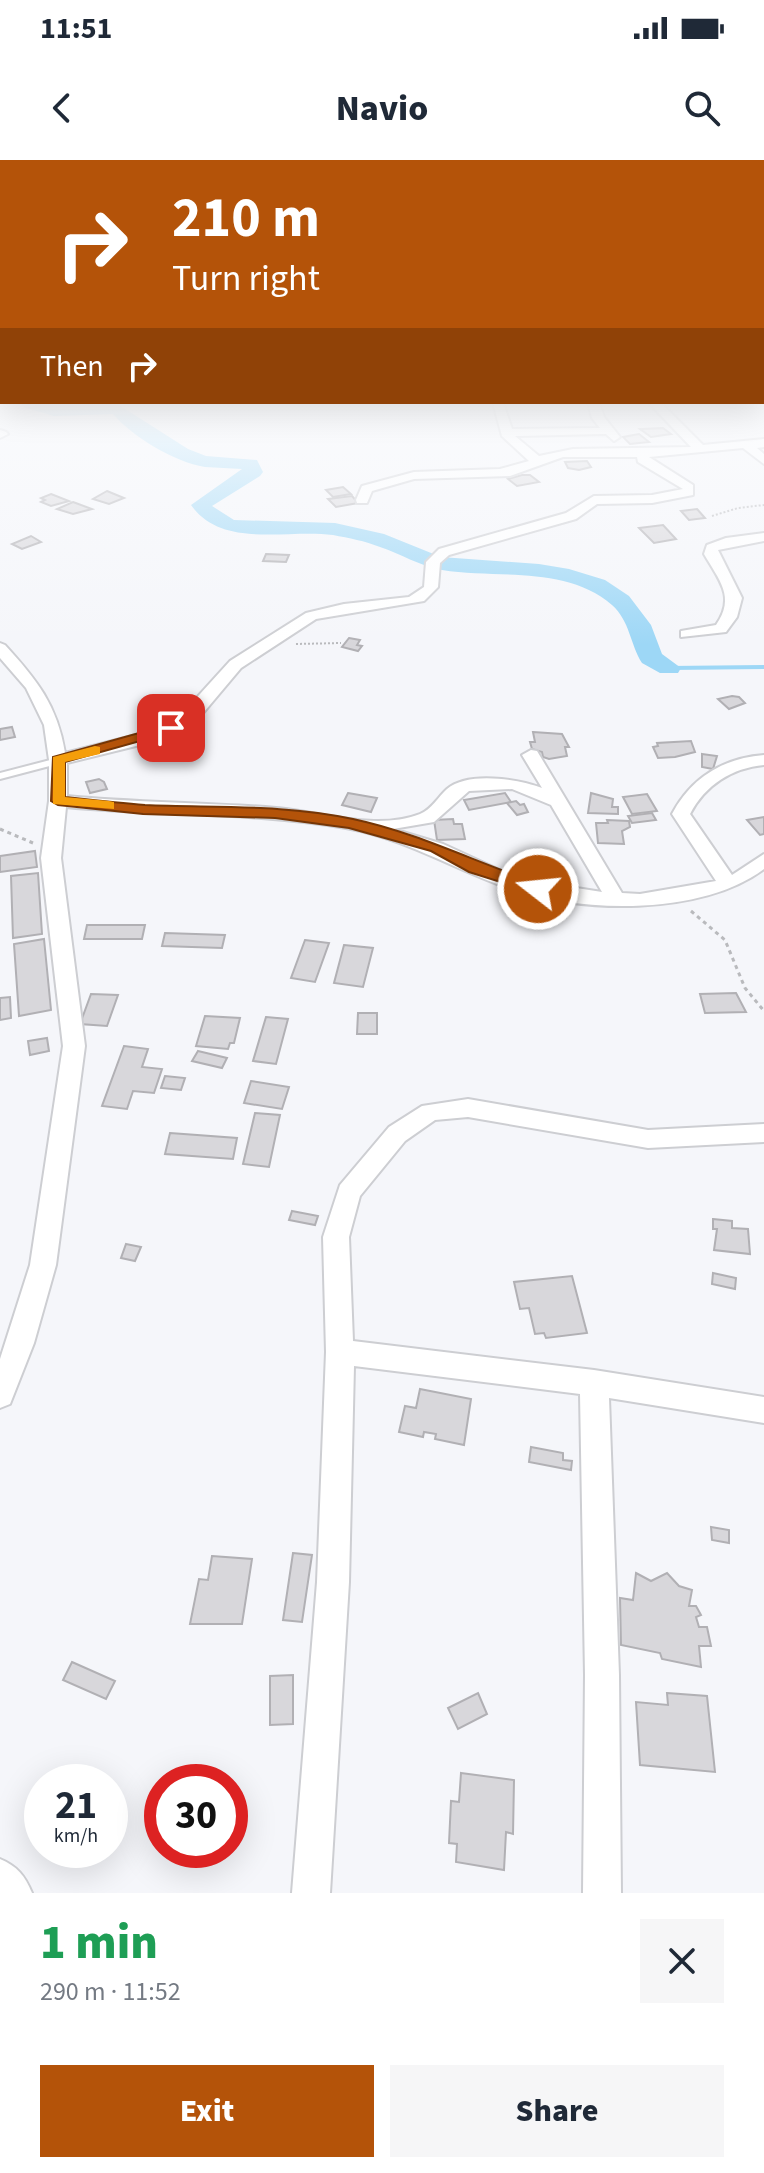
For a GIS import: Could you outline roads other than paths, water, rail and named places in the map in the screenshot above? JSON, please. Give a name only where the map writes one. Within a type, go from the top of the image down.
[{"type":"street","points":[[362,500],[366,489],[381,484]]},
{"type":"street","points":[[58,760],[145,737],[186,720],[231,667],[309,617],[377,604],[416,601],[424,596],[431,585],[433,562],[444,552],[571,516],[594,500],[652,499],[689,492],[689,488],[682,484]]},
{"type":"street","points":[[686,634],[721,629],[734,605],[736,597],[732,586],[711,554],[712,548],[726,542],[764,537]]},
{"type":"street","points":[[0,648],[33,686],[52,725],[58,760],[58,801],[51,858],[74,1046],[43,1265],[20,1343],[0,1395]]},
{"type":"street","points":[[531,755],[616,899]]},
{"type":"street","points":[[728,884],[681,814],[705,782],[740,764],[764,760]]},
{"type":"street","points":[[366,827],[428,818],[456,790],[466,786],[514,784],[561,802]]},
{"type":"street","points":[[58,801],[143,809],[275,813],[366,827],[436,848],[515,884],[560,894],[616,899],[640,900],[728,884],[764,860]]},
{"type":"street","points":[[311,1893],[333,1582],[340,1352],[336,1237],[349,1192],[397,1134],[430,1112],[468,1108],[648,1139],[764,1133]]},
{"type":"street","points":[[340,1352],[594,1383],[764,1410]]},
{"type":"street","points":[[594,1383],[601,1629],[602,1893]]},
{"type":"street","points":[[0,1877],[13,1893]]},
{"type":"lane","points":[[0,776],[58,760]]},
{"type":"waterway","points":[[234,484],[201,505],[219,522],[232,526],[303,526],[345,531],[387,542],[444,564],[539,571],[597,585],[621,601],[639,625],[651,658],[669,668]]},
{"type":"waterway","points":[[669,668],[764,667]]}]
